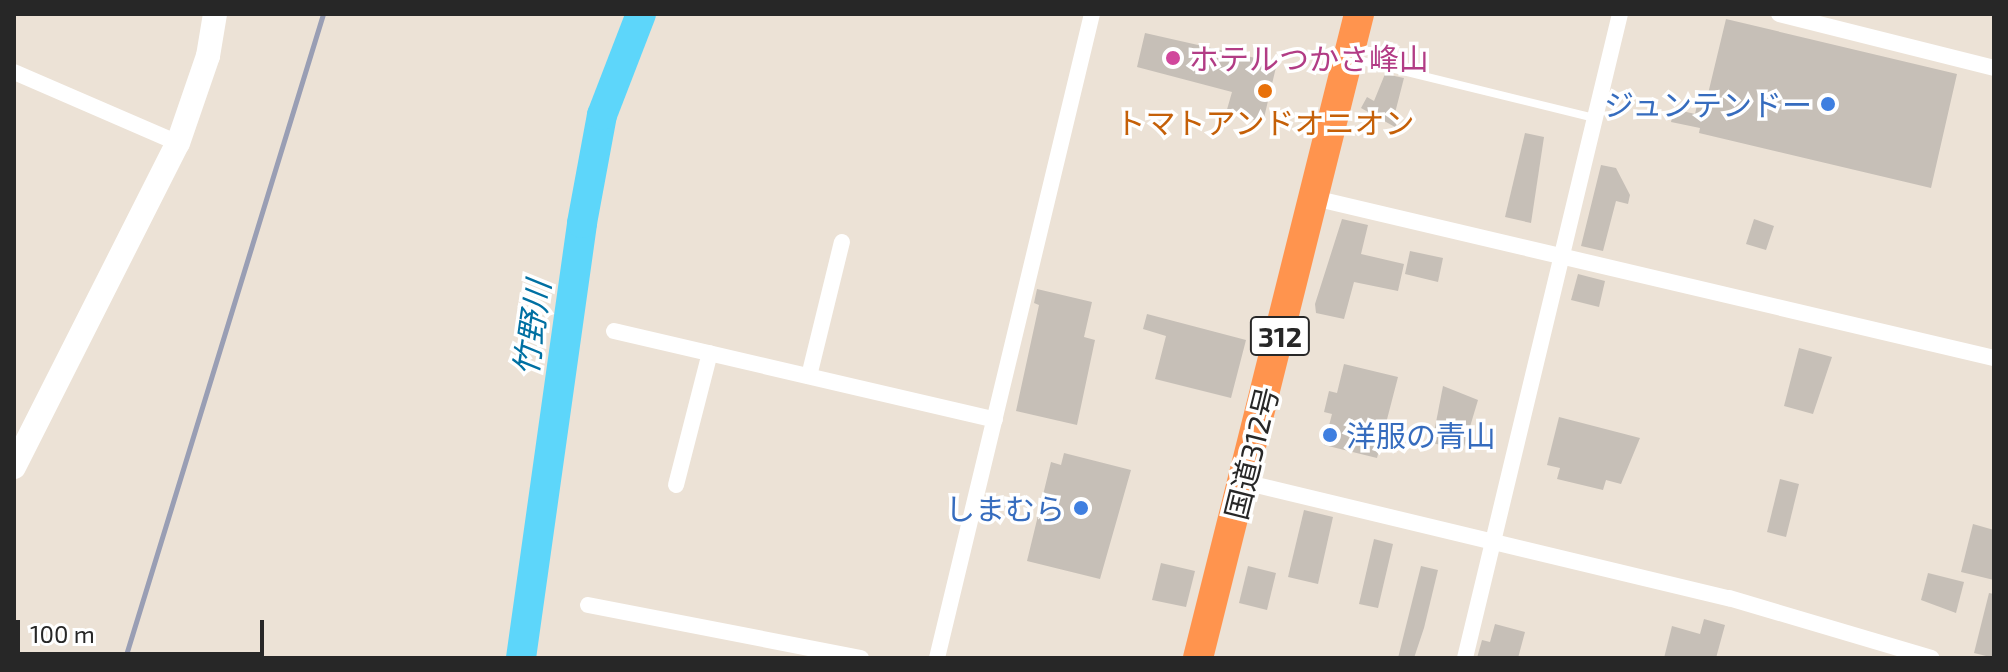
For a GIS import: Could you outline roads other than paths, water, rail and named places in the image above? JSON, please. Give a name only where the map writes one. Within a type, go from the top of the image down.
[{"type":"highway","name":"国道312号","points":[[1198,658],[1359,14]]},
{"type":"street","points":[[17,452],[178,143],[208,56],[215,14]]},
{"type":"street","points":[[937,658],[1092,14]]},
{"type":"street","points":[[1465,658],[1490,543],[1620,14]]},
{"type":"street","points":[[1779,14],[1994,68]]},
{"type":"street","points":[[14,72],[178,143]]},
{"type":"street","points":[[1314,198],[1994,358]]},
{"type":"street","points":[[809,376],[842,242]]},
{"type":"street","points":[[614,331],[995,420]]},
{"type":"street","points":[[676,485],[710,353]]},
{"type":"street","points":[[1244,482],[1729,598],[1931,658]]},
{"type":"street","points":[[588,605],[861,658]]},
{"type":"lane","points":[[1348,57],[1594,118]]},
{"type":"waterway","name":"竹野川","points":[[521,658],[582,223],[602,115],[641,14]]},
{"type":"railway","points":[[125,658],[323,14]]},
{"type":"place","name":"ホテルつかさ峰山","points":[[1173,58]]},
{"type":"place","name":"トマトアンドオニオン","points":[[1265,91]]},
{"type":"place","name":"ジュンテンドー","points":[[1828,104]]},
{"type":"place","name":"洋服の青山","points":[[1330,435]]},
{"type":"place","name":"しまむら","points":[[1081,508]]}]
